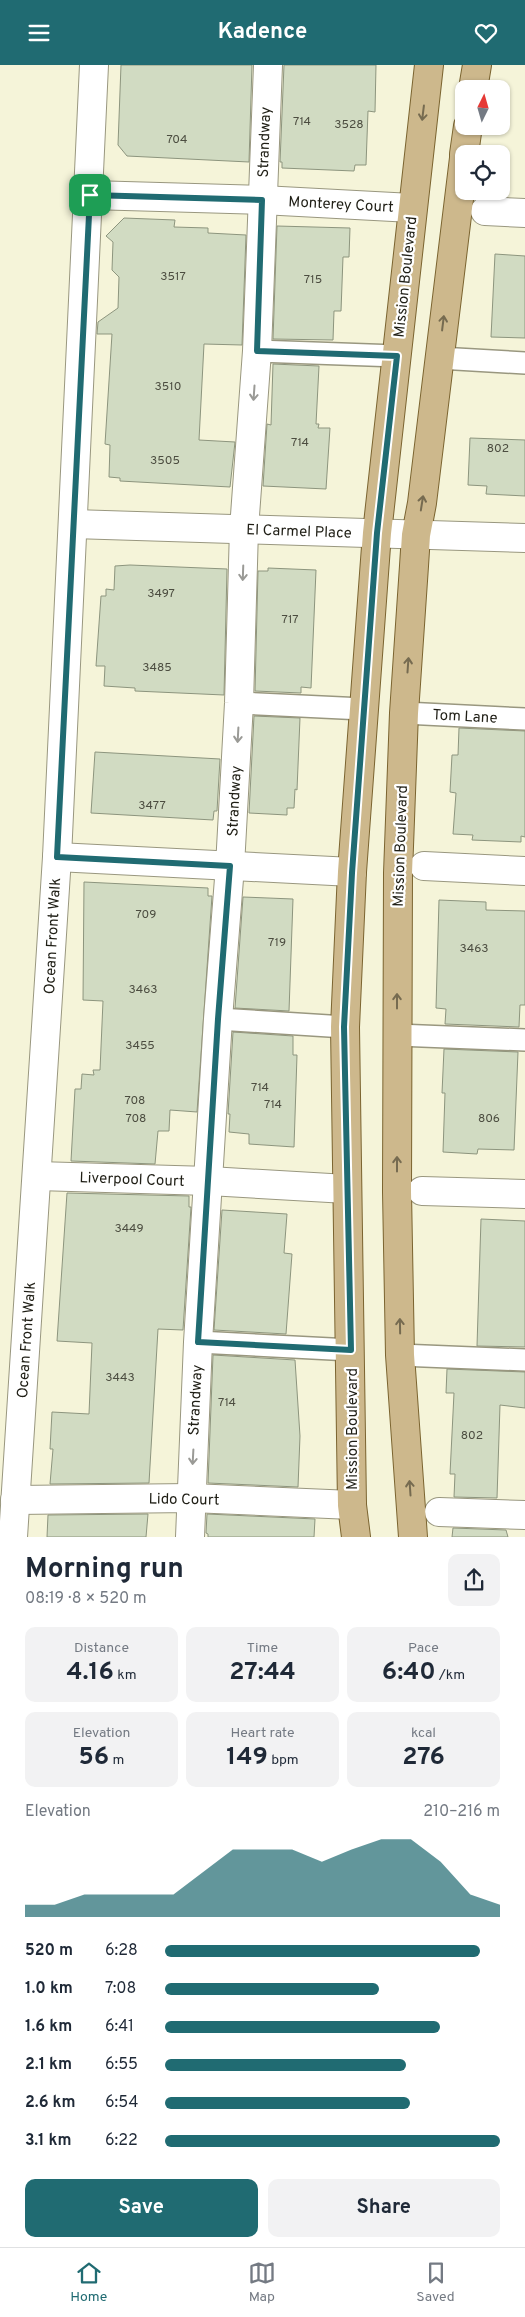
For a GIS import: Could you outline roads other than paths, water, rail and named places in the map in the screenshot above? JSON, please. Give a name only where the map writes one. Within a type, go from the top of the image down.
[{"type":"main road","name":"Mission Boulevard","points":[[356,1537],[352,1505],[351,1350],[344,1027],[352,873],[377,533],[429,65]]},
{"type":"main road","points":[[474,80],[477,65]]},
{"type":"main road","name":"Mission Boulevard","points":[[414,1537],[400,1355],[397,1192],[398,873],[404,713],[416,535],[422,503],[459,200]]},
{"type":"street","name":"Ocean Front Walk","points":[[13,1537],[57,857],[90,195],[94,65]]},
{"type":"street","name":"Strandway","points":[[190,1537],[198,1342],[239,703],[244,529],[257,351],[268,65]]},
{"type":"street","name":"Monterey Court","points":[[90,195],[262,200],[412,208]]},
{"type":"street","points":[[484,211],[525,213]]},
{"type":"street","name":"El Carmel Place","points":[[73,525],[525,538]]},
{"type":"street","points":[[57,857],[352,873]]},
{"type":"street","points":[[424,866],[525,871]]},
{"type":"street","name":"Liverpool Court","points":[[37,1175],[209,1181],[347,1189]]},
{"type":"street","points":[[422,1191],[525,1194]]},
{"type":"street","name":"Lido Court","points":[[15,1500],[191,1498],[352,1505]]},
{"type":"street","points":[[439,1512],[525,1515]]},
{"type":"lane","points":[[257,351],[397,356]]},
{"type":"lane","points":[[439,357],[525,363]]},
{"type":"lane","points":[[239,703],[363,709]]},
{"type":"lane","name":"Tom Lane","points":[[404,713],[525,719]]},
{"type":"lane","points":[[218,1019],[344,1027]]},
{"type":"lane","points":[[397,1035],[525,1040]]},
{"type":"lane","points":[[198,1342],[351,1350]]},
{"type":"lane","points":[[400,1355],[525,1360]]}]
